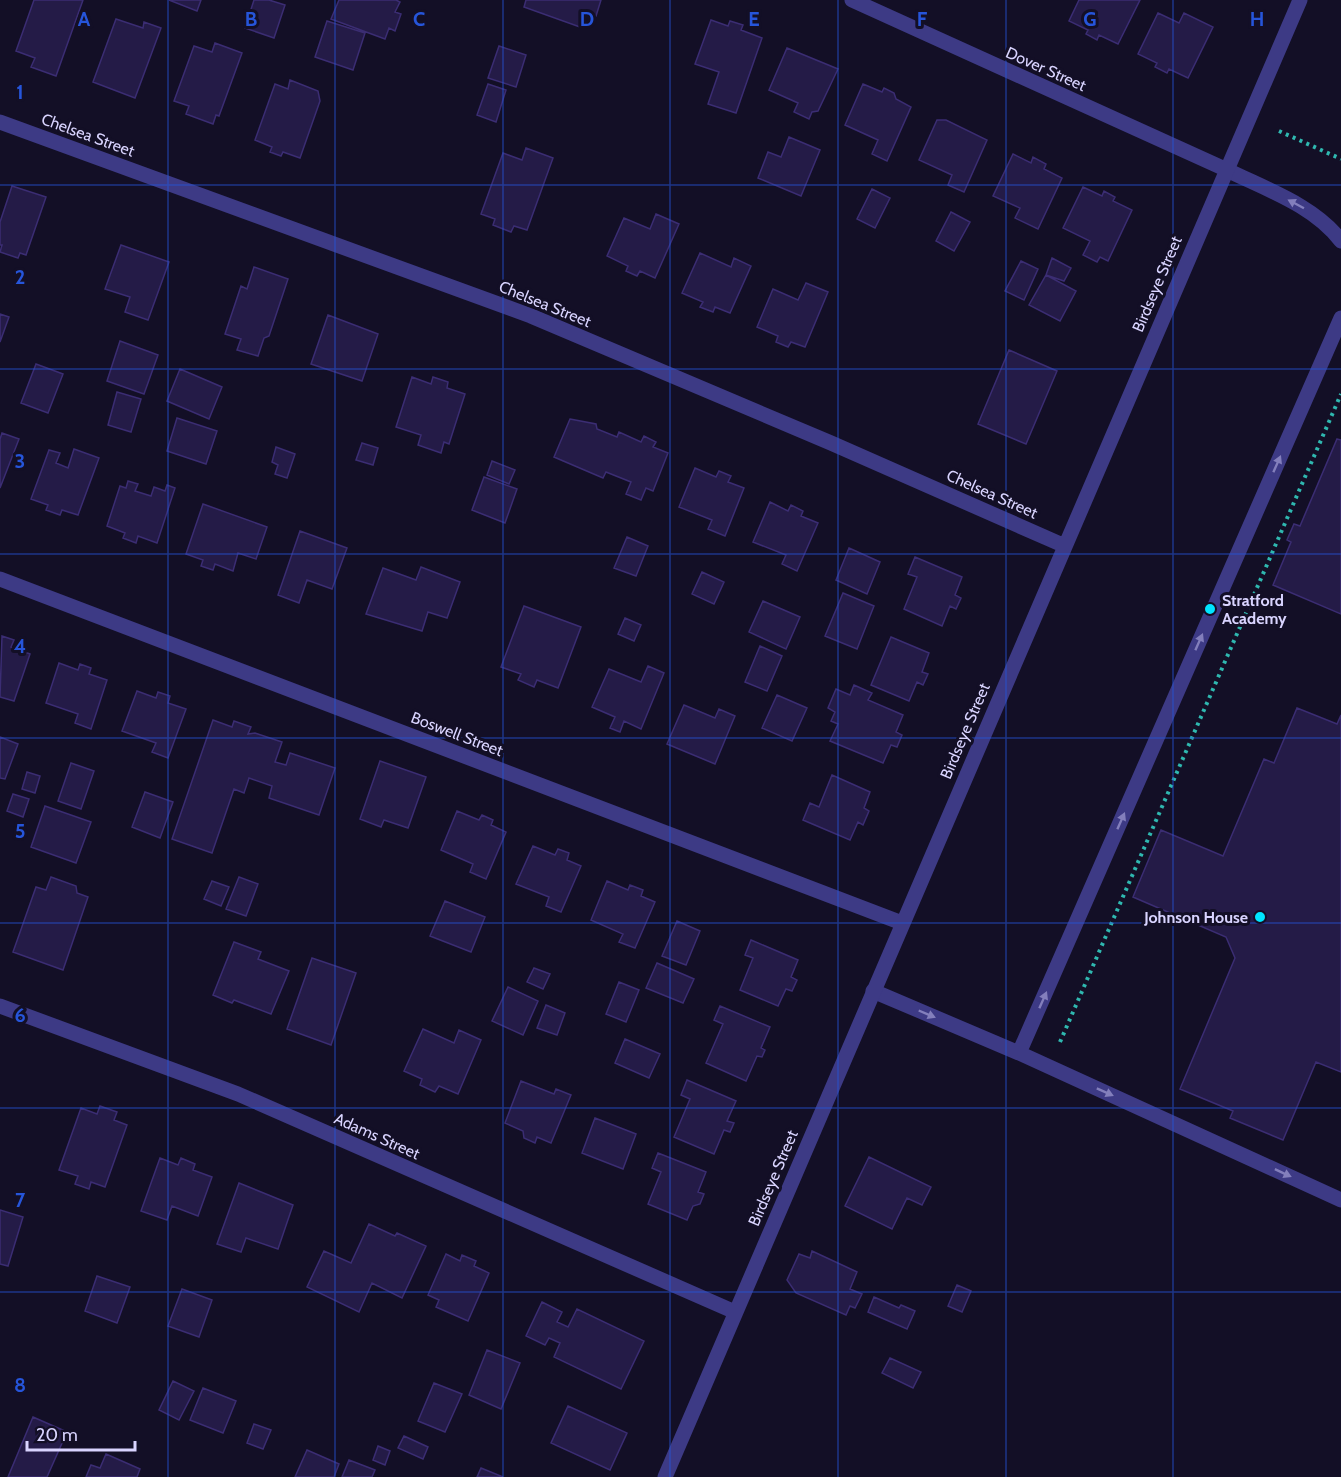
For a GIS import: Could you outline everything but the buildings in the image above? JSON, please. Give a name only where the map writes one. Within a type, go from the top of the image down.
[{"type":"street","name":"Dover Street","points":[[852,0],[1225,169],[1303,207],[1330,228],[1341,241]]},
{"type":"street","name":"Birdseye Street","points":[[664,1477],[1225,169],[1300,0]]},
{"type":"street","name":"Chelsea Street","points":[[0,123],[531,316],[831,443],[1065,546]]},
{"type":"street","points":[[1019,1053],[1341,318]]},
{"type":"street","name":"Boswell Street","points":[[0,579],[902,923]]},
{"type":"street","points":[[873,991],[1019,1053],[1341,1200]]},
{"type":"street","name":"Adams Street","points":[[0,1006],[238,1094],[735,1312]]},
{"type":"path","points":[[1279,130],[1341,159]]},
{"type":"path","points":[[1058,1050],[1339,406],[1341,394]]},
{"type":"place","name":"Stratford Academy","points":[[1210,609]]},
{"type":"place","name":"Johnson House","points":[[1260,917]]}]
